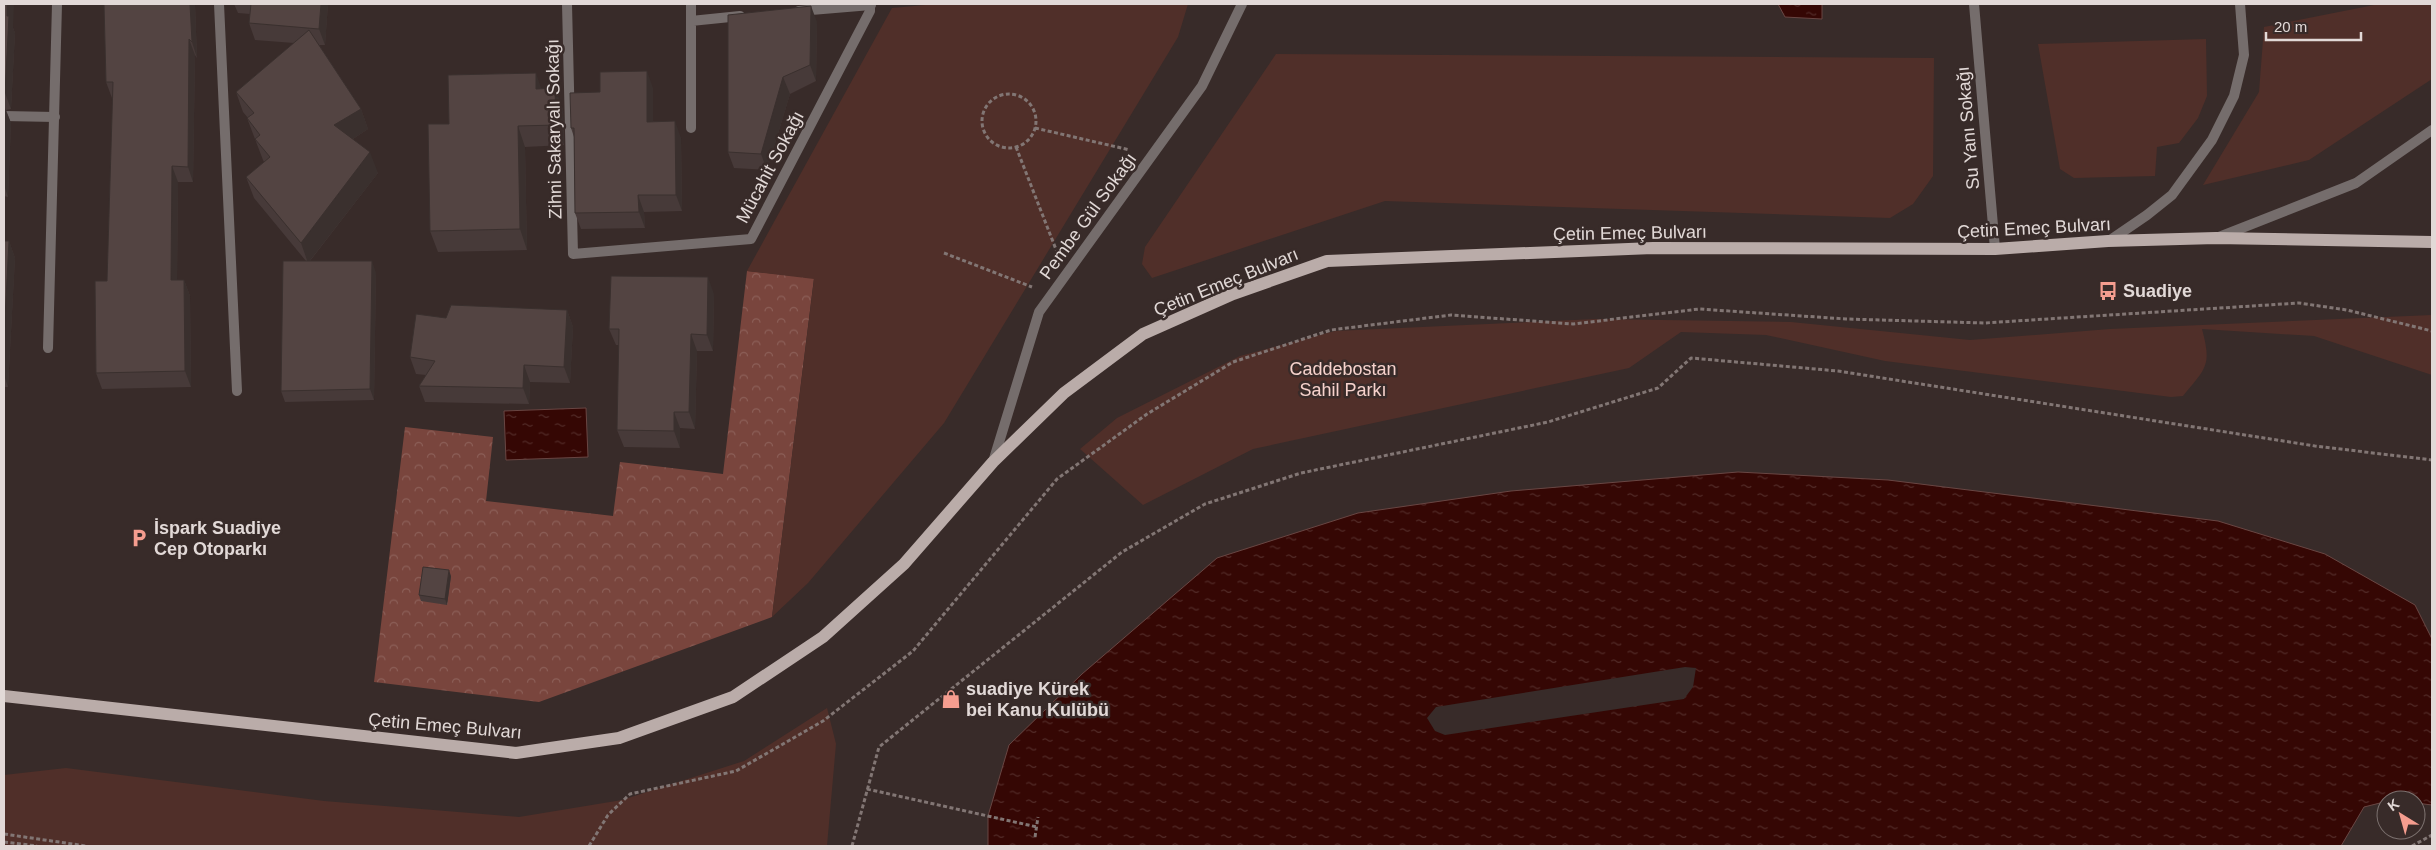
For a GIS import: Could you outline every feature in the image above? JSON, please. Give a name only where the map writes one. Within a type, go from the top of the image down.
[{"type":"main road","name":"Çetin Emeç Bulvarı","points":[[4,696],[516,753],[620,738],[733,697],[823,637],[904,564],[993,462],[1064,393],[1143,334],[1232,294],[1327,261],[1653,248],[1995,249],[2108,241],[2216,238],[2432,242]]},
{"type":"street","points":[[48,348],[57,4]]},
{"type":"street","points":[[219,4],[237,391]]},
{"type":"street","name":"Zihni Sakaryalı Sokağı","points":[[567,4],[573,254]]},
{"type":"street","points":[[691,4],[691,128]]},
{"type":"street","points":[[785,12],[870,4]]},
{"type":"street","name":"Mücahit Sokağı","points":[[573,254],[751,239],[870,11],[870,4]]},
{"type":"street","name":"Pembe Gül Sokağı","points":[[993,462],[1039,312],[1202,86],[1242,4]]},
{"type":"street","name":"Su Yanı Sokağı","points":[[1974,4],[1995,249]]},
{"type":"street","points":[[2108,241],[2147,216],[2172,194],[2212,140],[2234,96],[2244,56],[2240,4]]},
{"type":"street","points":[[691,21],[748,16]]},
{"type":"street","points":[[4,116],[55,117]]},
{"type":"street","points":[[2216,238],[2356,183],[2432,130]]},
{"type":"path","points":[[1008,94],[1024,98],[1035,111],[1036,128],[1025,143],[1016,147],[998,146],[984,133],[982,115],[992,99],[1008,94]]},
{"type":"path","points":[[1036,128],[1152,155]]},
{"type":"path","points":[[1016,147],[1066,275]]},
{"type":"path","points":[[944,253],[1052,294]]},
{"type":"path","points":[[589,846],[608,815],[630,794],[736,771],[823,721],[913,651],[1057,479],[1147,414],[1233,362],[1331,330],[1451,315],[1573,324],[1699,309],[1846,319],[1984,323],[2299,303],[2347,310],[2432,331]]},
{"type":"path","points":[[852,846],[879,747],[1122,552],[1205,504],[1301,473],[1557,419],[1658,388],[1691,358],[1838,371],[2315,446],[2432,460]]},
{"type":"path","points":[[867,788],[1037,827]]},
{"type":"path","points":[[1035,837],[1038,817]]},
{"type":"path","points":[[4,834],[86,846]]},
{"type":"path","points":[[2412,846],[2432,836]]},
{"type":"path","points":[[4,842],[37,846]]},
{"type":"green space","points":[[936,4],[1188,4],[1178,37],[944,423],[808,583],[772,617],[814,279],[747,271],[892,8]]},
{"type":"green space","points":[[2379,4],[2432,4],[2432,79],[2309,160],[2203,185],[2259,92],[2264,27]]},
{"type":"green space","points":[[2206,39],[2207,96],[2198,118],[2179,143],[2157,147],[2155,176],[2074,178],[2060,169],[2038,44]]},
{"type":"green space","points":[[1276,54],[1934,58],[1933,176],[1913,204],[1890,218],[1385,201],[1152,278],[1142,264],[1145,247]]},
{"type":"green space","points":[[747,271],[814,278],[772,617],[539,702],[374,682],[405,427],[493,437],[486,501],[613,516],[620,462],[723,474]]},
{"type":"green space","name":"Caddebostan Sahil Parkı","points":[[2432,315],[2432,375],[2314,336],[2202,329],[2206,351],[2205,366],[2183,396],[2171,397],[1885,361],[1766,335],[1681,332],[1629,368],[1253,449],[1143,505],[1080,449],[1117,418],[1240,356],[1335,331],[1596,319],[1791,322],[1970,340],[2110,329]]},
{"type":"green space","points":[[827,708],[836,744],[827,846],[4,846],[4,775],[66,768],[324,801],[519,817],[622,800],[744,761]]},
{"type":"water","points":[[1778,4],[1822,4],[1822,19],[1785,17]]},
{"type":"water","points":[[586,408],[588,457],[506,460],[504,411]]},
{"type":"water","points":[[1738,472],[1888,480],[2218,521],[2325,554],[2415,605],[2432,639],[2432,805],[2426,804],[2426,790],[2376,790],[2376,804],[2364,807],[2341,846],[988,846],[988,816],[1009,745],[1082,674],[1217,558],[1358,513],[1511,491]]},
{"type":"pier","points":[[1685,667],[1696,668],[1693,687],[1684,699],[1445,735],[1435,731],[1427,718],[1436,707]]},
{"type":"building","points":[[4,4],[7,4],[7,16],[9,16],[5,93],[4,93]]},
{"type":"building","points":[[104,4],[190,4],[192,42],[189,39],[188,167],[172,166],[171,280],[184,280],[185,371],[96,373],[95,281],[107,281],[113,82],[106,82]]},
{"type":"building","points":[[251,4],[321,4],[319,29],[249,23]]},
{"type":"building","points":[[811,6],[810,65],[783,77],[761,154],[728,152],[728,15]]},
{"type":"building","points":[[309,30],[361,109],[334,125],[370,152],[301,243],[246,177],[270,157],[255,139],[260,135],[247,118],[254,113],[236,92]]},
{"type":"building","points":[[647,71],[647,122],[675,121],[676,195],[638,195],[639,212],[575,213],[574,128],[571,128],[570,93],[600,92],[600,72]]},
{"type":"building","points":[[536,73],[536,89],[555,88],[556,125],[518,126],[520,229],[430,231],[428,124],[449,124],[448,75]]},
{"type":"building","points":[[4,241],[9,241],[4,338]]},
{"type":"building","points":[[283,261],[372,261],[370,389],[281,391]]},
{"type":"building","points":[[611,276],[708,277],[707,335],[691,334],[689,412],[674,412],[674,431],[617,430],[619,329],[609,329]]},
{"type":"building","points":[[451,305],[567,310],[564,367],[524,365],[523,388],[419,386],[435,361],[410,357],[416,314],[446,318]]},
{"type":"building","points":[[423,567],[449,570],[445,599],[419,595]]},
{"type":"place","name":"Suadiye","points":[[2108,291]]},
{"type":"place","name":"İspark Suadiye Cep Otoparkı","points":[[139,538]]},
{"type":"place","name":"suadiye Kürek bei Kanu Kulübü","points":[[951,699]]}]
